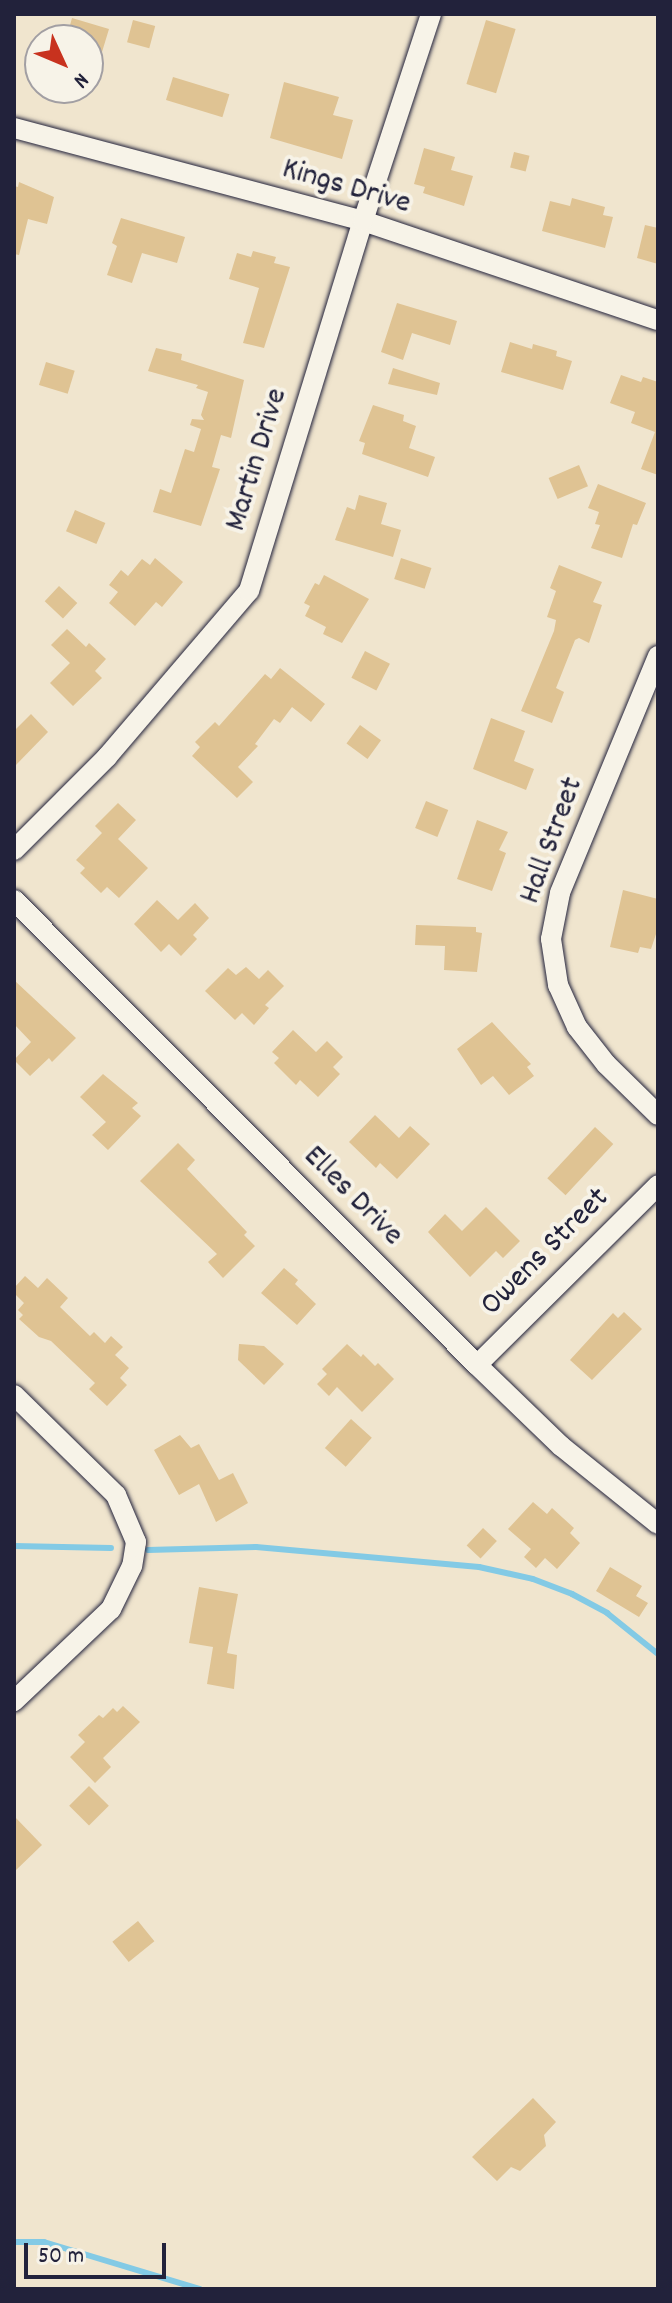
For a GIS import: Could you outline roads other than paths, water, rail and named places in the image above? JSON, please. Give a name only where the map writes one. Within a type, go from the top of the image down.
[{"type":"street","name":"Martin Drive","points":[[14,850],[107,757],[249,591],[363,221],[431,14]]},
{"type":"street","name":"Kings Drive","points":[[14,128],[363,221],[658,320]]},
{"type":"street","name":"Hall Street","points":[[658,656],[560,893],[551,939],[558,985],[577,1027],[606,1064],[658,1115]]},
{"type":"street","name":"Elles Drive","points":[[14,900],[477,1365],[561,1446],[658,1524]]},
{"type":"street","name":"Owens Street","points":[[477,1365],[658,1185]]},
{"type":"street","points":[[14,1395],[116,1495],[136,1542],[132,1566],[111,1609],[14,1701]]},
{"type":"waterway","points":[[14,1546],[111,1548]]},
{"type":"waterway","points":[[148,1550],[256,1547],[479,1567],[533,1579],[572,1594],[607,1613],[658,1654]]},
{"type":"waterway","points":[[14,2242],[44,2242],[200,2289]]}]
